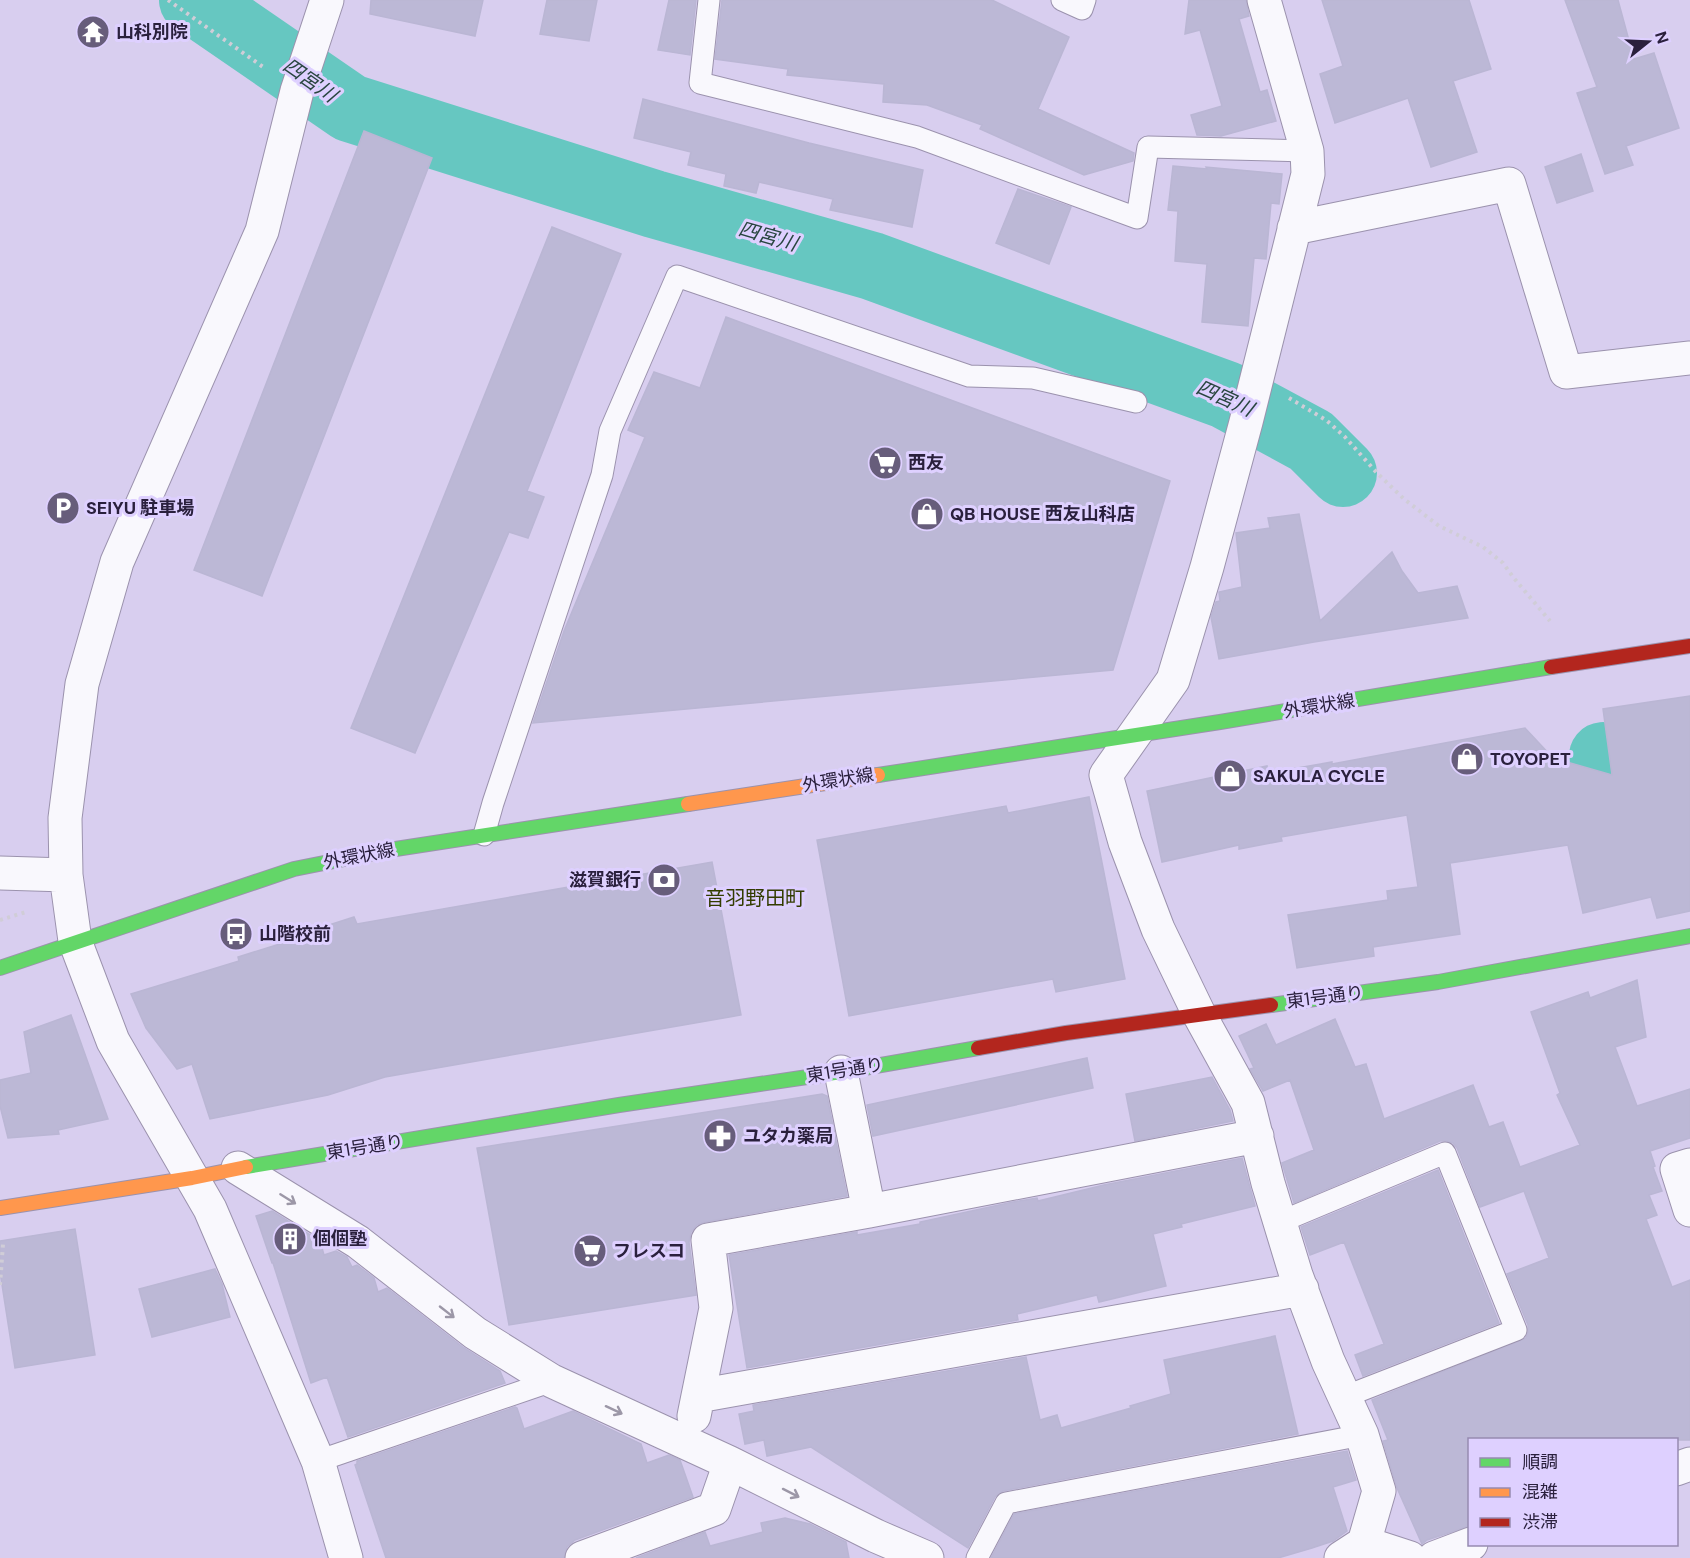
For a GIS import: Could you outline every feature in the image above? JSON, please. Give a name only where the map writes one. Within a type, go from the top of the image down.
[{"type":"street","points":[[327,0],[297,91],[262,231],[117,562],[82,684],[65,818],[66,875],[75,941],[113,1041],[210,1209],[318,1461],[346,1558]]},
{"type":"street","points":[[1264,0],[1307,151],[1308,174],[1246,422],[1207,567],[1173,680],[1106,775],[1125,842],[1158,929],[1199,1014],[1248,1103],[1280,1222],[1302,1289],[1344,1397],[1362,1435],[1379,1491],[1352,1551],[1410,1558]]},
{"type":"street","points":[[1294,228],[1509,184],[1566,372],[1690,358]]},
{"type":"street","name":"外環状線","points":[[0,968],[294,869],[389,849],[1135,735],[1690,646]]},
{"type":"street","points":[[0,873],[66,875]]},
{"type":"street","name":"東1号通り","points":[[0,1208],[1066,1033],[1438,982],[1690,936]]},
{"type":"street","points":[[841,1071],[869,1211]]},
{"type":"street","points":[[688,1444],[716,1308],[708,1240],[1257,1136]]},
{"type":"street","points":[[1690,1165],[1677,1169],[1690,1210]]},
{"type":"street","points":[[238,1168],[358,1242],[475,1333],[552,1381],[730,1463],[877,1547],[927,1558]]},
{"type":"street","points":[[698,1396],[1302,1289]]},
{"type":"street","points":[[582,1558],[714,1509],[730,1463]]},
{"type":"street","points":[[1434,1558],[1468,1546]]},
{"type":"lane","points":[[709,0],[700,82],[917,137],[1137,218],[1148,147],[1307,151]]},
{"type":"lane","points":[[1062,0],[1082,9],[1085,0]]},
{"type":"lane","points":[[484,835],[602,475],[610,431],[677,276],[969,376],[1033,378],[1136,402]]},
{"type":"lane","points":[[1280,1222],[1445,1153],[1516,1330],[1344,1397]]},
{"type":"lane","points":[[318,1461],[552,1381]]},
{"type":"lane","points":[[977,1558],[1006,1503],[1362,1435]]},
{"type":"path","points":[[168,0],[297,91]]},
{"type":"path","points":[[1255,385],[1283,395],[1326,420],[1346,437],[1377,473],[1404,499],[1439,526],[1483,547],[1503,563],[1550,621]]},
{"type":"path","points":[[2,920],[28,912]]},
{"type":"building","points":[[371,0],[483,0],[475,36],[370,14]]},
{"type":"building","points":[[547,0],[597,0],[589,41],[540,34]]},
{"type":"building","points":[[669,0],[696,0],[690,55],[658,50]]},
{"type":"building","points":[[722,0],[992,0],[1069,37],[1038,109],[1134,153],[1133,161],[1084,175],[980,129],[982,125],[927,105],[883,102],[884,84],[787,75],[788,69],[715,59]]},
{"type":"building","points":[[1189,0],[1246,0],[1249,16],[1239,19],[1260,92],[1267,90],[1276,121],[1221,136],[1197,135],[1191,115],[1222,106],[1200,30],[1185,34]]},
{"type":"building","points":[[1322,0],[1469,0],[1491,69],[1453,81],[1477,152],[1431,167],[1408,98],[1335,123],[1320,74],[1343,66]]},
{"type":"building","points":[[1565,0],[1618,0],[1634,59],[1654,53],[1679,128],[1626,146],[1633,165],[1605,174],[1577,93],[1597,87]]},
{"type":"building","points":[[643,99],[809,143],[923,170],[912,227],[830,210],[833,199],[759,182],[756,193],[724,186],[726,174],[688,165],[691,152],[634,138]]},
{"type":"building","points":[[364,131],[432,158],[262,596],[194,570]]},
{"type":"building","points":[[1581,154],[1593,191],[1557,203],[1545,167]]},
{"type":"building","points":[[1173,166],[1282,174],[1279,204],[1271,203],[1266,259],[1254,258],[1248,326],[1202,322],[1207,264],[1175,261],[1178,211],[1168,210]]},
{"type":"building","points":[[1018,189],[1071,207],[1049,264],[996,243]]},
{"type":"building","points":[[552,227],[621,254],[527,491],[544,497],[528,538],[509,532],[415,753],[351,728]]},
{"type":"building","name":"西友","points":[[726,317],[1170,481],[1113,670],[533,723],[564,631],[645,437],[628,430],[654,372],[700,388]]},
{"type":"building","points":[[1299,514],[1320,621],[1392,552],[1418,593],[1457,586],[1468,618],[1219,659],[1211,617],[1216,602],[1220,601],[1219,592],[1242,587],[1236,533],[1270,528],[1268,518]]},
{"type":"building","points":[[1690,696],[1690,911],[1657,918],[1651,897],[1583,913],[1568,845],[1450,863],[1460,934],[1373,947],[1374,956],[1297,968],[1288,915],[1388,900],[1387,891],[1418,887],[1407,815],[1281,837],[1282,841],[1239,849],[1239,845],[1162,862],[1147,791],[1267,766],[1268,773],[1332,762],[1332,764],[1525,728],[1553,758],[1612,775],[1603,709]]},
{"type":"building","points":[[1089,797],[1125,979],[1056,992],[1053,979],[849,1016],[817,840],[1006,806],[1008,813]]},
{"type":"building","points":[[712,862],[741,1015],[385,1077],[328,1095],[210,1119],[192,1064],[177,1069],[146,1028],[131,994],[239,961],[238,957],[299,938],[298,935],[354,917],[357,924]]},
{"type":"building","points":[[1637,980],[1646,1037],[1615,1047],[1637,1106],[1690,1089],[1690,1138],[1650,1151],[1662,1191],[1649,1195],[1657,1215],[1646,1219],[1672,1287],[1690,1280],[1690,1440],[1678,1440],[1678,1438],[1468,1438],[1468,1527],[1427,1540],[1422,1544],[1397,1488],[1383,1441],[1388,1440],[1372,1400],[1526,1338],[1528,1325],[1507,1274],[1549,1258],[1524,1191],[1480,1207],[1457,1148],[1453,1143],[1447,1141],[1440,1141],[1294,1203],[1282,1163],[1314,1150],[1290,1080],[1263,1091],[1250,1069],[1254,1068],[1239,1036],[1266,1024],[1276,1045],[1335,1019],[1355,1067],[1366,1064],[1384,1119],[1473,1085],[1489,1127],[1503,1122],[1520,1167],[1580,1145],[1557,1095],[1560,1093],[1531,1012],[1588,992],[1590,998]]},
{"type":"building","points":[[71,1015],[108,1119],[58,1130],[59,1134],[8,1138],[0,1106],[0,1080],[31,1073],[24,1032]]},
{"type":"building","points":[[1087,1058],[1093,1088],[873,1136],[867,1105]]},
{"type":"building","points":[[1212,1077],[1230,1110],[1233,1121],[1135,1141],[1126,1094]]},
{"type":"building","name":"フレスコ","points":[[822,1094],[827,1096],[847,1196],[697,1225],[691,1232],[689,1242],[696,1295],[509,1325],[477,1148]]},
{"type":"building","points":[[1242,1158],[1255,1206],[1181,1224],[1182,1227],[1153,1234],[1166,1286],[1099,1302],[1097,1295],[1017,1314],[1018,1320],[747,1368],[729,1255],[857,1232],[857,1235],[920,1224],[920,1222],[1013,1202],[1037,1198],[1038,1201],[1104,1185]]},
{"type":"building","points":[[1438,1170],[1499,1323],[1363,1376],[1355,1355],[1384,1344],[1344,1242],[1310,1255],[1301,1227]]},
{"type":"building","points":[[272,1211],[320,1241],[324,1255],[336,1251],[347,1257],[352,1267],[357,1265],[374,1278],[378,1292],[387,1288],[464,1348],[500,1371],[505,1383],[348,1437],[327,1377],[311,1383],[256,1216]]},
{"type":"building","points":[[75,1229],[95,1355],[15,1368],[0,1272],[0,1241]]},
{"type":"building","points":[[215,1269],[222,1284],[230,1317],[152,1337],[139,1289]]},
{"type":"building","points":[[1275,1336],[1298,1434],[1003,1491],[995,1497],[968,1548],[811,1447],[767,1456],[764,1440],[745,1444],[739,1414],[754,1411],[753,1405],[1026,1357],[1040,1420],[1057,1415],[1061,1428],[1171,1394],[1164,1360]]},
{"type":"building","points":[[515,1407],[524,1429],[573,1411],[641,1444],[647,1463],[669,1455],[680,1460],[693,1497],[575,1540],[567,1547],[564,1558],[386,1558],[355,1465],[357,1461]]},
{"type":"building","points":[[1347,1451],[1356,1480],[1333,1487],[1347,1531],[1333,1541],[1312,1548],[1278,1558],[991,1558],[1014,1514]]},
{"type":"building","points":[[785,1518],[810,1524],[846,1542],[849,1558],[636,1558],[705,1532],[710,1546],[763,1532],[761,1523]]},
{"type":"waterway","name":"四宮川","points":[[193,0],[350,108],[654,204],[872,266],[1226,395],[1311,441],[1343,473]]},
{"type":"waterway","name":"四宮川","points":[[1603,756],[1690,781]]},
{"type":"traffic: fast","points":[[878,775],[1220,722],[1551,667]]},
{"type":"traffic: fast","points":[[0,968],[294,869],[389,850],[688,804]]},
{"type":"traffic: fast","points":[[1271,1005],[1438,982],[1690,936]]},
{"type":"traffic: fast","points":[[246,1167],[978,1048]]},
{"type":"traffic: slow","points":[[688,804],[878,775]]},
{"type":"traffic: slow","points":[[0,1208],[192,1178],[246,1167]]},
{"type":"traffic: jam","points":[[1551,667],[1690,646]]},
{"type":"traffic: jam","points":[[978,1048],[1066,1033],[1271,1005]]},
{"type":"place","name":"山科別院","points":[[93,32]]},
{"type":"place","name":"西友","points":[[885,463]]},
{"type":"place","name":"SEIYU 駐車場","points":[[63,508]]},
{"type":"place","name":"QB HOUSE 西友山科店","points":[[927,514]]},
{"type":"place","name":"TOYOPET","points":[[1467,759]]},
{"type":"place","name":"SAKULA CYCLE","points":[[1230,776]]},
{"type":"place","name":"滋賀銀行","points":[[664,880]]},
{"type":"place","name":"山階校前","points":[[236,934]]},
{"type":"place","name":"ユタカ薬局","points":[[720,1136]]},
{"type":"place","name":"個個塾","points":[[290,1239]]},
{"type":"place","name":"フレスコ","points":[[590,1251]]},
{"type":"district","name":"音羽野田町","points":[[755,898]]}]
